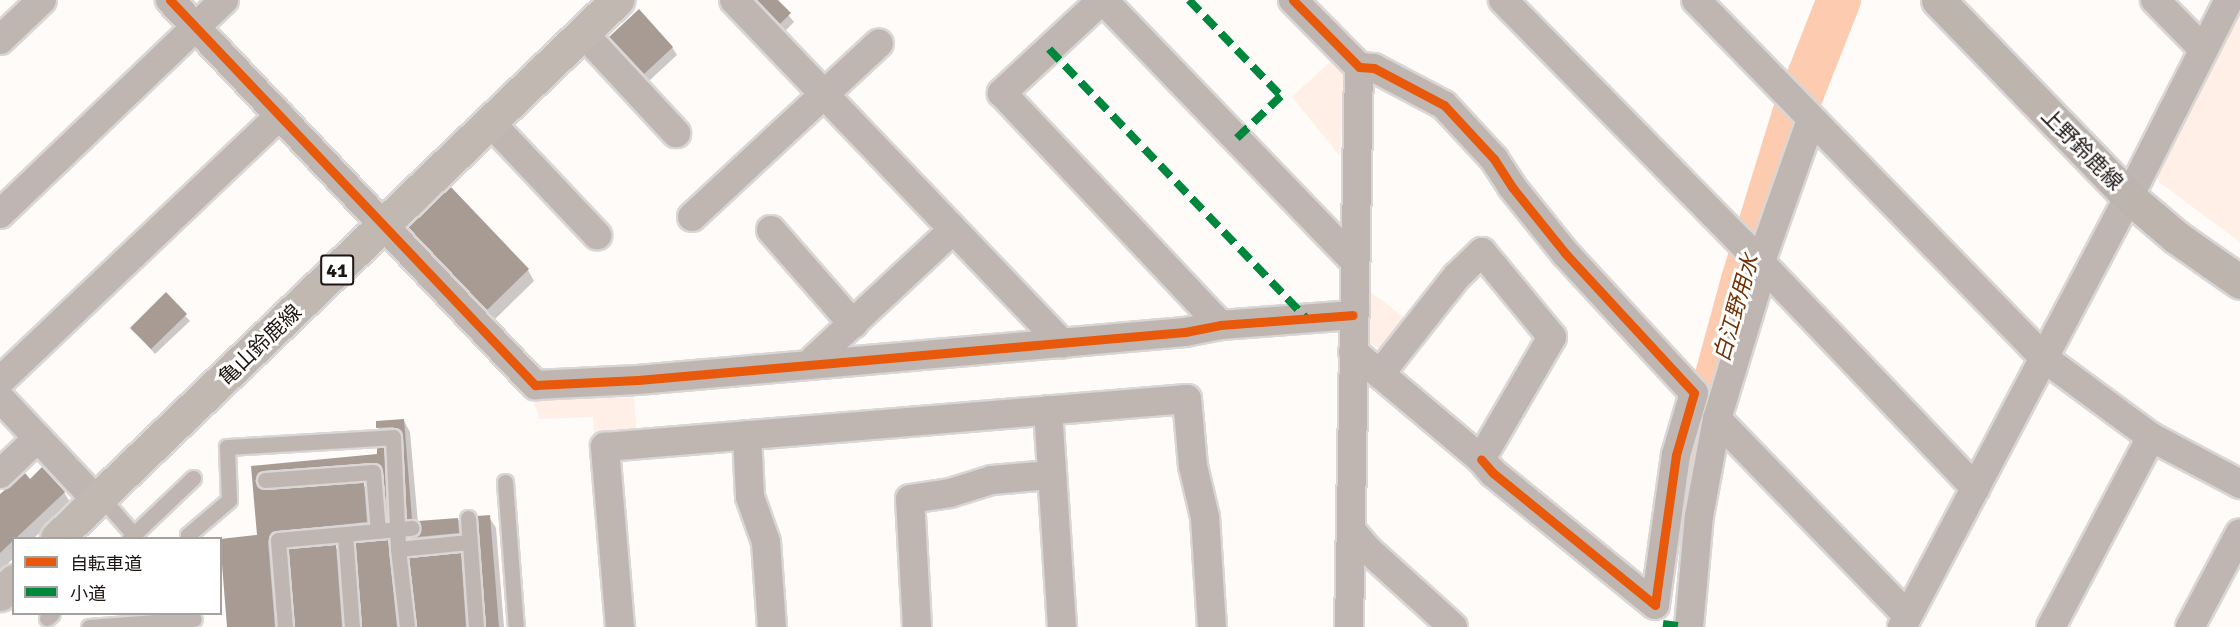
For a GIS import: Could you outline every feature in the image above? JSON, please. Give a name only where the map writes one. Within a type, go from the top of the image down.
[{"type":"main road","name":"亀山鈴鹿線","points":[[58,537],[617,0]]},
{"type":"main road","name":"上野鈴鹿線","points":[[1938,0],[2129,197],[2176,237],[2240,282]]},
{"type":"main road","points":[[0,594],[12,582]]},
{"type":"street","points":[[0,40],[42,0]]},
{"type":"street","points":[[170,0],[535,385],[808,365],[1185,332],[1221,325],[1353,315]]},
{"type":"street","points":[[0,214],[224,0]]},
{"type":"street","points":[[734,0],[1062,343]]},
{"type":"street","points":[[1221,325],[1002,93],[1102,0],[1354,261]]},
{"type":"street","points":[[1293,0],[1359,67],[1374,68],[1444,105],[1494,159],[1512,187],[1565,253],[1695,393],[1676,454],[1669,618]]},
{"type":"street","points":[[1503,0],[1741,242],[1975,488]]},
{"type":"street","points":[[1696,0],[2044,358],[2151,437],[2240,484]]},
{"type":"street","points":[[2155,0],[2203,50]]},
{"type":"street","points":[[1717,418],[1905,622],[2129,197],[2229,0]]},
{"type":"street","points":[[583,33],[676,133]]},
{"type":"street","points":[[692,217],[879,43]]},
{"type":"street","points":[[1349,627],[1359,67]]},
{"type":"street","points":[[1669,618],[1699,516],[1717,418],[1758,284],[1760,264],[1802,110]]},
{"type":"street","points":[[0,381],[280,115]]},
{"type":"street","points":[[490,122],[597,235]]},
{"type":"street","points":[[771,230],[853,324]]},
{"type":"street","points":[[808,365],[953,230]]},
{"type":"street","points":[[1380,374],[1457,276],[1482,252],[1552,337],[1482,459]]},
{"type":"street","points":[[1353,352],[1482,459],[1492,473],[1669,618]]},
{"type":"street","points":[[0,398],[98,498]]},
{"type":"street","points":[[620,627],[605,447],[1187,399],[1193,466],[1205,517],[1212,627]]},
{"type":"street","points":[[1048,410],[1050,475],[1062,627]]},
{"type":"street","points":[[747,435],[750,497],[766,542],[772,627]]},
{"type":"street","points":[[2051,627],[2151,437]]},
{"type":"street","points":[[0,474],[38,438]]},
{"type":"street","points":[[917,627],[910,499],[950,493],[993,480],[1050,475]]},
{"type":"street","points":[[1351,530],[1367,549],[1453,627]]},
{"type":"street","points":[[2190,627],[2240,533]]},
{"type":"lane","points":[[188,537],[229,500],[227,447],[393,437],[404,529],[398,549],[407,627]]},
{"type":"lane","points":[[265,480],[374,472],[378,531]]},
{"type":"lane","points":[[98,498],[139,534],[193,478]]},
{"type":"lane","points":[[505,482],[516,627]]},
{"type":"lane","points":[[468,518],[476,627]]},
{"type":"lane","points":[[285,627],[278,540],[404,529]]},
{"type":"lane","points":[[345,534],[352,627]]},
{"type":"lane","points":[[398,549],[469,542]]},
{"type":"lane","points":[[88,627],[155,618],[194,620]]},
{"type":"shaded area","points":[[2240,2],[2240,242],[2159,182],[2156,167]]},
{"type":"shaded area","points":[[1331,61],[1345,77],[1340,156],[1292,97]]},
{"type":"shaded area","points":[[1369,291],[1408,320],[1385,352],[1365,340],[1366,294]]},
{"type":"shaded area","points":[[633,388],[637,434],[594,437],[593,417],[540,419],[532,397]]},
{"type":"building","points":[[757,0],[778,0],[791,13],[780,24]]},
{"type":"building","points":[[639,9],[673,47],[644,74],[609,37]]},
{"type":"building","points":[[450,186],[529,269],[487,310],[408,227]]},
{"type":"building","points":[[166,292],[187,314],[151,349],[130,328]]},
{"type":"building","points":[[404,419],[412,519],[406,519],[401,432],[393,427],[376,428],[376,421]]},
{"type":"building","points":[[384,447],[387,520],[383,471],[377,463],[259,472],[255,481],[260,488],[265,490],[364,482],[367,522],[272,532],[268,541],[275,627],[227,627],[222,539],[257,535],[251,466],[377,454],[377,448]]},
{"type":"building","points":[[42,467],[65,492],[17,537],[12,537],[12,542],[0,553],[0,494],[25,473],[30,479]]},
{"type":"building","points":[[490,515],[499,627],[486,627],[477,516]]},
{"type":"building","points":[[458,518],[459,533],[407,538],[420,533],[418,521]]},
{"type":"building","points":[[388,540],[397,627],[362,627],[355,543]]},
{"type":"building","points":[[336,545],[342,627],[295,627],[288,549]]},
{"type":"building","points":[[461,553],[466,627],[417,627],[409,558]]},
{"type":"waterway","name":"白江野用水","points":[[1687,512],[1696,452],[1743,280],[1794,114],[1839,0]]},
{"type":"marked path","points":[[1189,0],[1281,96],[1237,138]]},
{"type":"marked path","points":[[1049,49],[1307,319]]},
{"type":"marked path","points":[[1663,624],[1685,627]]},
{"type":"cycle path","points":[[170,0],[535,385],[638,380],[1185,332],[1221,325],[1353,315]]},
{"type":"cycle path","points":[[1293,0],[1359,67],[1374,68],[1444,105],[1494,159],[1512,187],[1565,253],[1694,393],[1676,455],[1655,605],[1493,473],[1481,459]]}]
